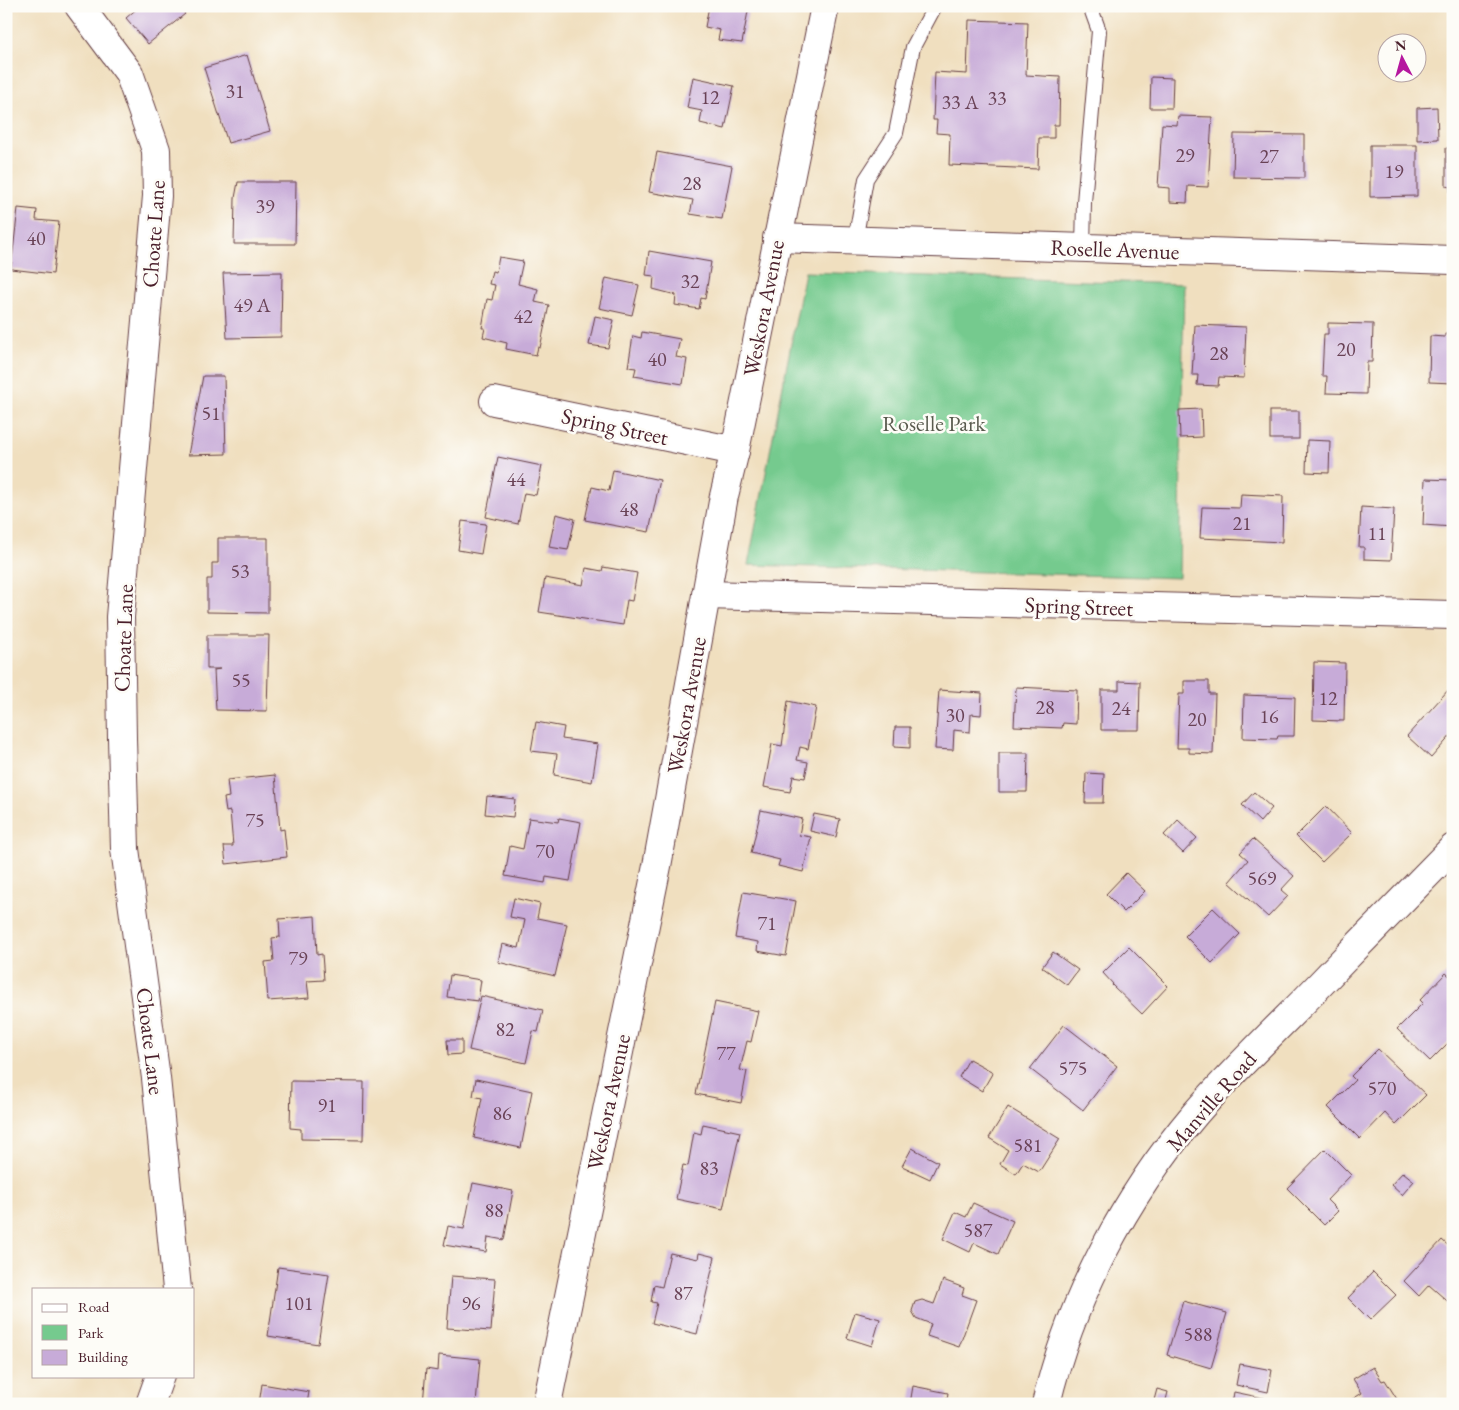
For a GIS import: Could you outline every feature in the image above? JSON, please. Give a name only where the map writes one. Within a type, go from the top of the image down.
[{"type":"street","name":"Choate Lane","points":[[79,6],[129,73],[156,150],[157,196],[120,617],[125,849],[156,1078],[177,1288]]},
{"type":"street","name":"Weskora Avenue","points":[[547,1404],[657,866],[724,496],[735,451],[776,238],[825,6]]},
{"type":"street","name":"Roselle Avenue","points":[[776,238],[1453,260]]},
{"type":"street","name":"Spring Street","points":[[494,401],[735,451]]},
{"type":"street","name":"Spring Street","points":[[706,595],[1453,615]]},
{"type":"street","name":"Manville Road","points":[[1046,1404],[1065,1340],[1090,1277],[1124,1214],[1158,1162],[1195,1114],[1226,1081],[1453,848]]},
{"type":"street","points":[[150,1404],[159,1378]]},
{"type":"lane","points":[[855,241],[866,179],[896,133],[913,47],[934,6]]},
{"type":"lane","points":[[1083,248],[1084,202],[1099,32],[1090,6]]},
{"type":"green space","name":"Roselle Park","points":[[805,272],[1184,284],[1179,578],[748,565]]},
{"type":"building","points":[[140,6],[179,6],[185,14],[148,44],[126,18]]},
{"type":"building","points":[[709,6],[749,6],[742,43],[718,40],[720,30],[705,27]]},
{"type":"building","points":[[969,20],[1028,22],[1026,75],[1060,77],[1059,125],[1054,125],[1054,138],[1039,138],[1038,169],[949,165],[950,134],[936,133],[937,120],[933,120],[935,72],[967,74]]},
{"type":"building","points":[[247,55],[270,131],[228,143],[204,68]]},
{"type":"building","points":[[693,77],[734,86],[725,129],[700,123],[702,111],[687,108]]},
{"type":"building","points":[[1151,77],[1173,78],[1172,108],[1150,108]]},
{"type":"building","points":[[1437,107],[1438,139],[1417,140],[1417,108]]},
{"type":"building","points":[[1178,116],[1212,117],[1208,187],[1188,186],[1187,203],[1170,202],[1170,188],[1158,187],[1162,124],[1177,125]]},
{"type":"building","points":[[1234,134],[1304,135],[1304,178],[1233,177]]},
{"type":"building","points":[[1370,145],[1417,145],[1417,196],[1370,197]]},
{"type":"building","points":[[1446,148],[1453,148],[1453,199],[1450,199],[1450,187],[1446,186]]},
{"type":"building","points":[[657,152],[732,166],[722,219],[690,214],[693,200],[649,192]]},
{"type":"building","points":[[238,182],[296,182],[295,244],[234,244],[235,198]]},
{"type":"building","points":[[18,208],[37,210],[36,220],[59,222],[53,274],[11,269]]},
{"type":"building","points":[[649,251],[711,262],[705,299],[701,298],[699,309],[675,305],[676,295],[653,289],[654,276],[646,275]]},
{"type":"building","points":[[499,257],[523,261],[518,284],[538,289],[535,302],[549,305],[540,348],[538,347],[536,355],[506,349],[507,343],[483,337],[485,328],[482,328],[487,299],[492,300],[495,285],[489,284],[492,271],[496,272]]},
{"type":"building","points":[[282,272],[281,337],[227,338],[223,273]]},
{"type":"building","points":[[606,278],[639,285],[632,315],[599,308]]},
{"type":"building","points":[[595,316],[614,320],[608,348],[589,345]]},
{"type":"building","points":[[1328,323],[1373,324],[1372,362],[1367,362],[1366,394],[1326,393],[1327,376],[1322,376],[1324,334],[1328,334]]},
{"type":"building","points":[[1195,325],[1246,327],[1244,378],[1219,377],[1218,386],[1197,385],[1198,375],[1192,375]]},
{"type":"building","points":[[642,332],[680,339],[676,357],[687,359],[683,384],[634,376],[636,368],[628,367],[633,336],[641,338]]},
{"type":"building","points":[[1445,334],[1453,334],[1453,383],[1429,382],[1430,336],[1445,337]]},
{"type":"building","points":[[203,376],[224,376],[226,454],[188,455]]},
{"type":"building","points":[[1201,409],[1202,437],[1180,438],[1179,410]]},
{"type":"building","points":[[1270,411],[1299,411],[1299,439],[1270,439]]},
{"type":"building","points":[[1307,440],[1330,441],[1329,473],[1306,472]]},
{"type":"building","points":[[498,457],[542,466],[536,495],[524,493],[518,524],[486,517]]},
{"type":"building","points":[[613,470],[660,480],[649,532],[585,520],[592,487],[609,491]]},
{"type":"building","points":[[1425,479],[1453,480],[1453,527],[1423,525]]},
{"type":"building","points":[[1241,494],[1283,496],[1282,542],[1200,538],[1202,507],[1240,508]]},
{"type":"building","points":[[1361,507],[1394,509],[1391,560],[1364,559],[1364,547],[1359,547]]},
{"type":"building","points":[[556,514],[575,519],[568,550],[549,547]]},
{"type":"building","points":[[462,521],[486,524],[481,554],[458,550]]},
{"type":"building","points":[[218,538],[268,538],[268,613],[207,612],[207,579],[212,579],[212,563],[218,563]]},
{"type":"building","points":[[603,567],[637,573],[632,601],[627,600],[623,625],[539,612],[545,578],[583,585],[586,568],[602,571]]},
{"type":"building","points":[[207,635],[269,635],[267,711],[216,710],[214,670],[220,669],[207,669]]},
{"type":"building","points":[[1314,662],[1345,663],[1344,721],[1313,720]]},
{"type":"building","points":[[1119,681],[1140,682],[1139,730],[1101,730],[1101,690],[1119,690]]},
{"type":"building","points":[[1184,681],[1209,681],[1209,694],[1215,694],[1213,754],[1189,753],[1189,748],[1177,748],[1179,694],[1184,694]]},
{"type":"building","points":[[1016,687],[1077,690],[1076,724],[1063,723],[1062,728],[1014,726]]},
{"type":"building","points":[[1450,688],[1453,691],[1453,733],[1431,758],[1407,736]]},
{"type":"building","points":[[939,690],[982,693],[981,715],[971,714],[970,732],[954,730],[953,750],[935,749]]},
{"type":"building","points":[[1244,695],[1295,697],[1294,736],[1278,736],[1277,739],[1243,738]]},
{"type":"building","points":[[788,701],[816,707],[808,749],[800,747],[797,760],[808,762],[805,778],[793,776],[790,792],[764,787],[772,744],[782,746]]},
{"type":"building","points":[[536,722],[564,727],[562,739],[598,744],[592,782],[554,775],[557,754],[531,751]]},
{"type":"building","points":[[895,727],[910,727],[910,748],[894,747]]},
{"type":"building","points":[[999,753],[1028,753],[1027,792],[999,792]]},
{"type":"building","points":[[1086,773],[1104,774],[1103,803],[1085,803]]},
{"type":"building","points":[[275,775],[280,830],[284,829],[287,857],[226,864],[224,846],[233,846],[230,811],[226,812],[224,798],[229,797],[227,780]]},
{"type":"building","points":[[1254,792],[1272,808],[1260,822],[1242,805]]},
{"type":"building","points":[[487,796],[515,799],[513,817],[485,814]]},
{"type":"building","points":[[1326,806],[1352,833],[1322,862],[1296,836]]},
{"type":"building","points":[[761,810],[802,819],[799,835],[811,837],[803,872],[778,866],[780,860],[751,853]]},
{"type":"building","points":[[814,814],[840,819],[836,837],[810,831]]},
{"type":"building","points":[[529,818],[558,822],[559,818],[581,822],[570,881],[546,877],[545,883],[505,876],[510,846],[523,849]]},
{"type":"building","points":[[1178,820],[1197,838],[1183,853],[1164,835]]},
{"type":"building","points":[[1253,839],[1294,876],[1281,890],[1288,896],[1268,917],[1229,882],[1248,860],[1240,853]]},
{"type":"building","points":[[1126,873],[1145,891],[1124,912],[1106,894]]},
{"type":"building","points":[[743,892],[796,901],[786,956],[757,951],[758,942],[735,938]]},
{"type":"building","points":[[514,898],[540,904],[537,918],[567,924],[555,976],[498,962],[502,944],[519,948],[525,920],[510,917]]},
{"type":"building","points":[[1213,908],[1240,934],[1212,963],[1185,936]]},
{"type":"building","points":[[315,916],[317,955],[322,954],[324,980],[307,981],[309,998],[268,1001],[265,962],[274,961],[272,938],[280,937],[279,919]]},
{"type":"building","points":[[1129,947],[1168,986],[1142,1014],[1112,985],[1103,973]]},
{"type":"building","points":[[1053,952],[1078,970],[1067,985],[1042,967]]},
{"type":"building","points":[[1446,973],[1453,979],[1453,1038],[1430,1061],[1397,1029],[1423,1003],[1420,1000]]},
{"type":"building","points":[[450,975],[481,980],[478,1001],[447,997]]},
{"type":"building","points":[[481,996],[543,1010],[538,1032],[533,1031],[526,1063],[469,1050]]},
{"type":"building","points":[[715,1002],[758,1011],[751,1042],[747,1041],[740,1070],[747,1071],[741,1103],[696,1094]]},
{"type":"building","points":[[1064,1025],[1117,1066],[1083,1110],[1030,1069]]},
{"type":"building","points":[[447,1040],[462,1040],[462,1054],[448,1055]]},
{"type":"building","points":[[1378,1049],[1426,1095],[1396,1125],[1385,1113],[1360,1139],[1328,1107],[1355,1080],[1351,1076]]},
{"type":"building","points":[[969,1059],[993,1072],[982,1091],[959,1077]]},
{"type":"building","points":[[476,1079],[532,1091],[521,1148],[474,1138],[482,1098],[473,1096]]},
{"type":"building","points":[[291,1081],[364,1082],[363,1140],[301,1139],[301,1129],[290,1128]]},
{"type":"building","points":[[1008,1107],[1060,1139],[1039,1172],[1023,1163],[1016,1174],[1000,1164],[1008,1150],[989,1138]]},
{"type":"building","points":[[703,1124],[740,1132],[723,1209],[676,1199],[683,1165],[688,1166],[694,1132],[701,1134]]},
{"type":"building","points":[[912,1148],[938,1162],[930,1179],[902,1166]]},
{"type":"building","points":[[1325,1149],[1351,1175],[1327,1200],[1338,1211],[1324,1225],[1287,1188]]},
{"type":"building","points":[[1403,1172],[1414,1181],[1402,1195],[1391,1185]]},
{"type":"building","points":[[473,1183],[513,1191],[504,1240],[488,1237],[486,1252],[444,1245],[448,1226],[464,1229]]},
{"type":"building","points":[[973,1203],[1013,1221],[998,1254],[974,1243],[970,1252],[943,1239],[955,1212],[966,1217]]},
{"type":"building","points":[[1442,1240],[1453,1250],[1453,1306],[1429,1285],[1419,1296],[1404,1281]]},
{"type":"building","points":[[670,1253],[698,1259],[699,1253],[715,1257],[697,1334],[652,1323],[657,1303],[651,1302],[654,1285],[662,1287]]},
{"type":"building","points":[[278,1267],[329,1274],[318,1344],[268,1336]]},
{"type":"building","points":[[1373,1272],[1396,1295],[1370,1320],[1348,1298]]},
{"type":"building","points":[[451,1276],[495,1279],[491,1331],[447,1328]]},
{"type":"building","points":[[943,1280],[964,1288],[962,1295],[976,1300],[959,1347],[927,1336],[931,1324],[916,1318],[912,1311],[915,1302],[922,1300],[934,1304]]},
{"type":"building","points":[[1183,1301],[1227,1313],[1211,1368],[1167,1355]]},
{"type":"building","points":[[855,1312],[880,1319],[872,1346],[847,1338]]},
{"type":"building","points":[[439,1355],[480,1359],[476,1404],[423,1404],[426,1369],[438,1371]]},
{"type":"building","points":[[1240,1364],[1272,1370],[1268,1392],[1236,1385]]},
{"type":"building","points":[[1373,1367],[1382,1381],[1385,1380],[1400,1404],[1345,1404],[1362,1393],[1353,1379]]},
{"type":"building","points":[[262,1384],[309,1392],[307,1404],[259,1404]]},
{"type":"building","points":[[913,1386],[948,1393],[946,1404],[910,1404]]},
{"type":"building","points":[[1157,1389],[1168,1392],[1166,1400],[1178,1404],[1153,1404]]},
{"type":"building","points":[[1234,1392],[1268,1399],[1267,1404],[1232,1404]]}]
